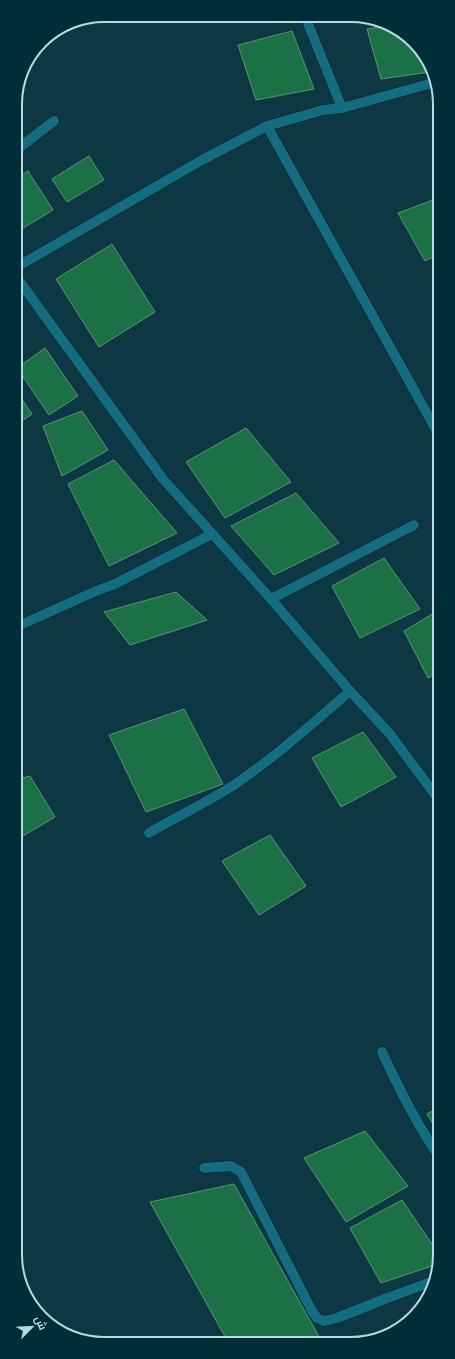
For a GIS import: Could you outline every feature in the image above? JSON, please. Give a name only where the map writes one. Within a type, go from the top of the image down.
[{"type":"street","points":[[307,22],[342,108]]},
{"type":"street","points":[[22,264],[202,160],[267,126],[323,110],[342,108],[430,84]]},
{"type":"street","points":[[22,146],[54,121]]},
{"type":"street","points":[[267,126],[433,424]]},
{"type":"street","points":[[22,284],[163,479],[271,599],[350,692],[390,734],[433,792]]},
{"type":"street","points":[[271,599],[414,526]]},
{"type":"street","points":[[22,625],[115,584],[212,534]]},
{"type":"street","points":[[149,834],[233,785],[289,744],[350,692]]},
{"type":"street","points":[[382,1052],[403,1097],[433,1148]]},
{"type":"street","points":[[204,1168],[231,1166],[241,1172],[312,1311],[317,1318],[324,1321],[337,1318],[428,1283]]},
{"type":"building","points":[[379,27],[401,39],[416,54],[427,72],[381,79],[367,29]]},
{"type":"building","points":[[292,31],[314,89],[256,100],[238,45]]},
{"type":"building","points":[[89,156],[104,180],[67,202],[52,179]]},
{"type":"building","points":[[28,171],[53,210],[22,229],[22,175]]},
{"type":"building","points":[[433,200],[433,257],[425,261],[398,213]]},
{"type":"building","points":[[112,244],[155,312],[99,347],[56,279]]},
{"type":"building","points":[[45,348],[78,396],[49,415],[22,375],[22,364]]},
{"type":"building","points":[[22,400],[32,414],[22,421]]},
{"type":"building","points":[[82,411],[108,450],[62,476],[43,426]]},
{"type":"building","points":[[246,428],[291,482],[225,518],[186,462]]},
{"type":"building","points":[[114,460],[177,533],[109,566],[68,484]]},
{"type":"building","points":[[296,493],[339,543],[274,575],[231,526]]},
{"type":"building","points":[[384,558],[420,609],[360,638],[332,586]]},
{"type":"building","points":[[176,592],[207,620],[130,645],[104,612]]},
{"type":"building","points":[[433,614],[433,675],[428,678],[404,631]]},
{"type":"building","points":[[184,709],[223,784],[146,812],[109,735]]},
{"type":"building","points":[[363,732],[396,777],[341,807],[312,758]]},
{"type":"building","points":[[30,776],[55,817],[22,836],[22,778]]},
{"type":"building","points":[[270,835],[306,886],[259,915],[222,861]]},
{"type":"building","points":[[433,1111],[433,1124],[427,1114]]},
{"type":"building","points":[[365,1131],[408,1186],[346,1222],[304,1158]]},
{"type":"building","points":[[234,1184],[319,1337],[225,1337],[150,1202]]},
{"type":"building","points":[[402,1200],[433,1246],[432,1266],[381,1283],[350,1228]]}]
